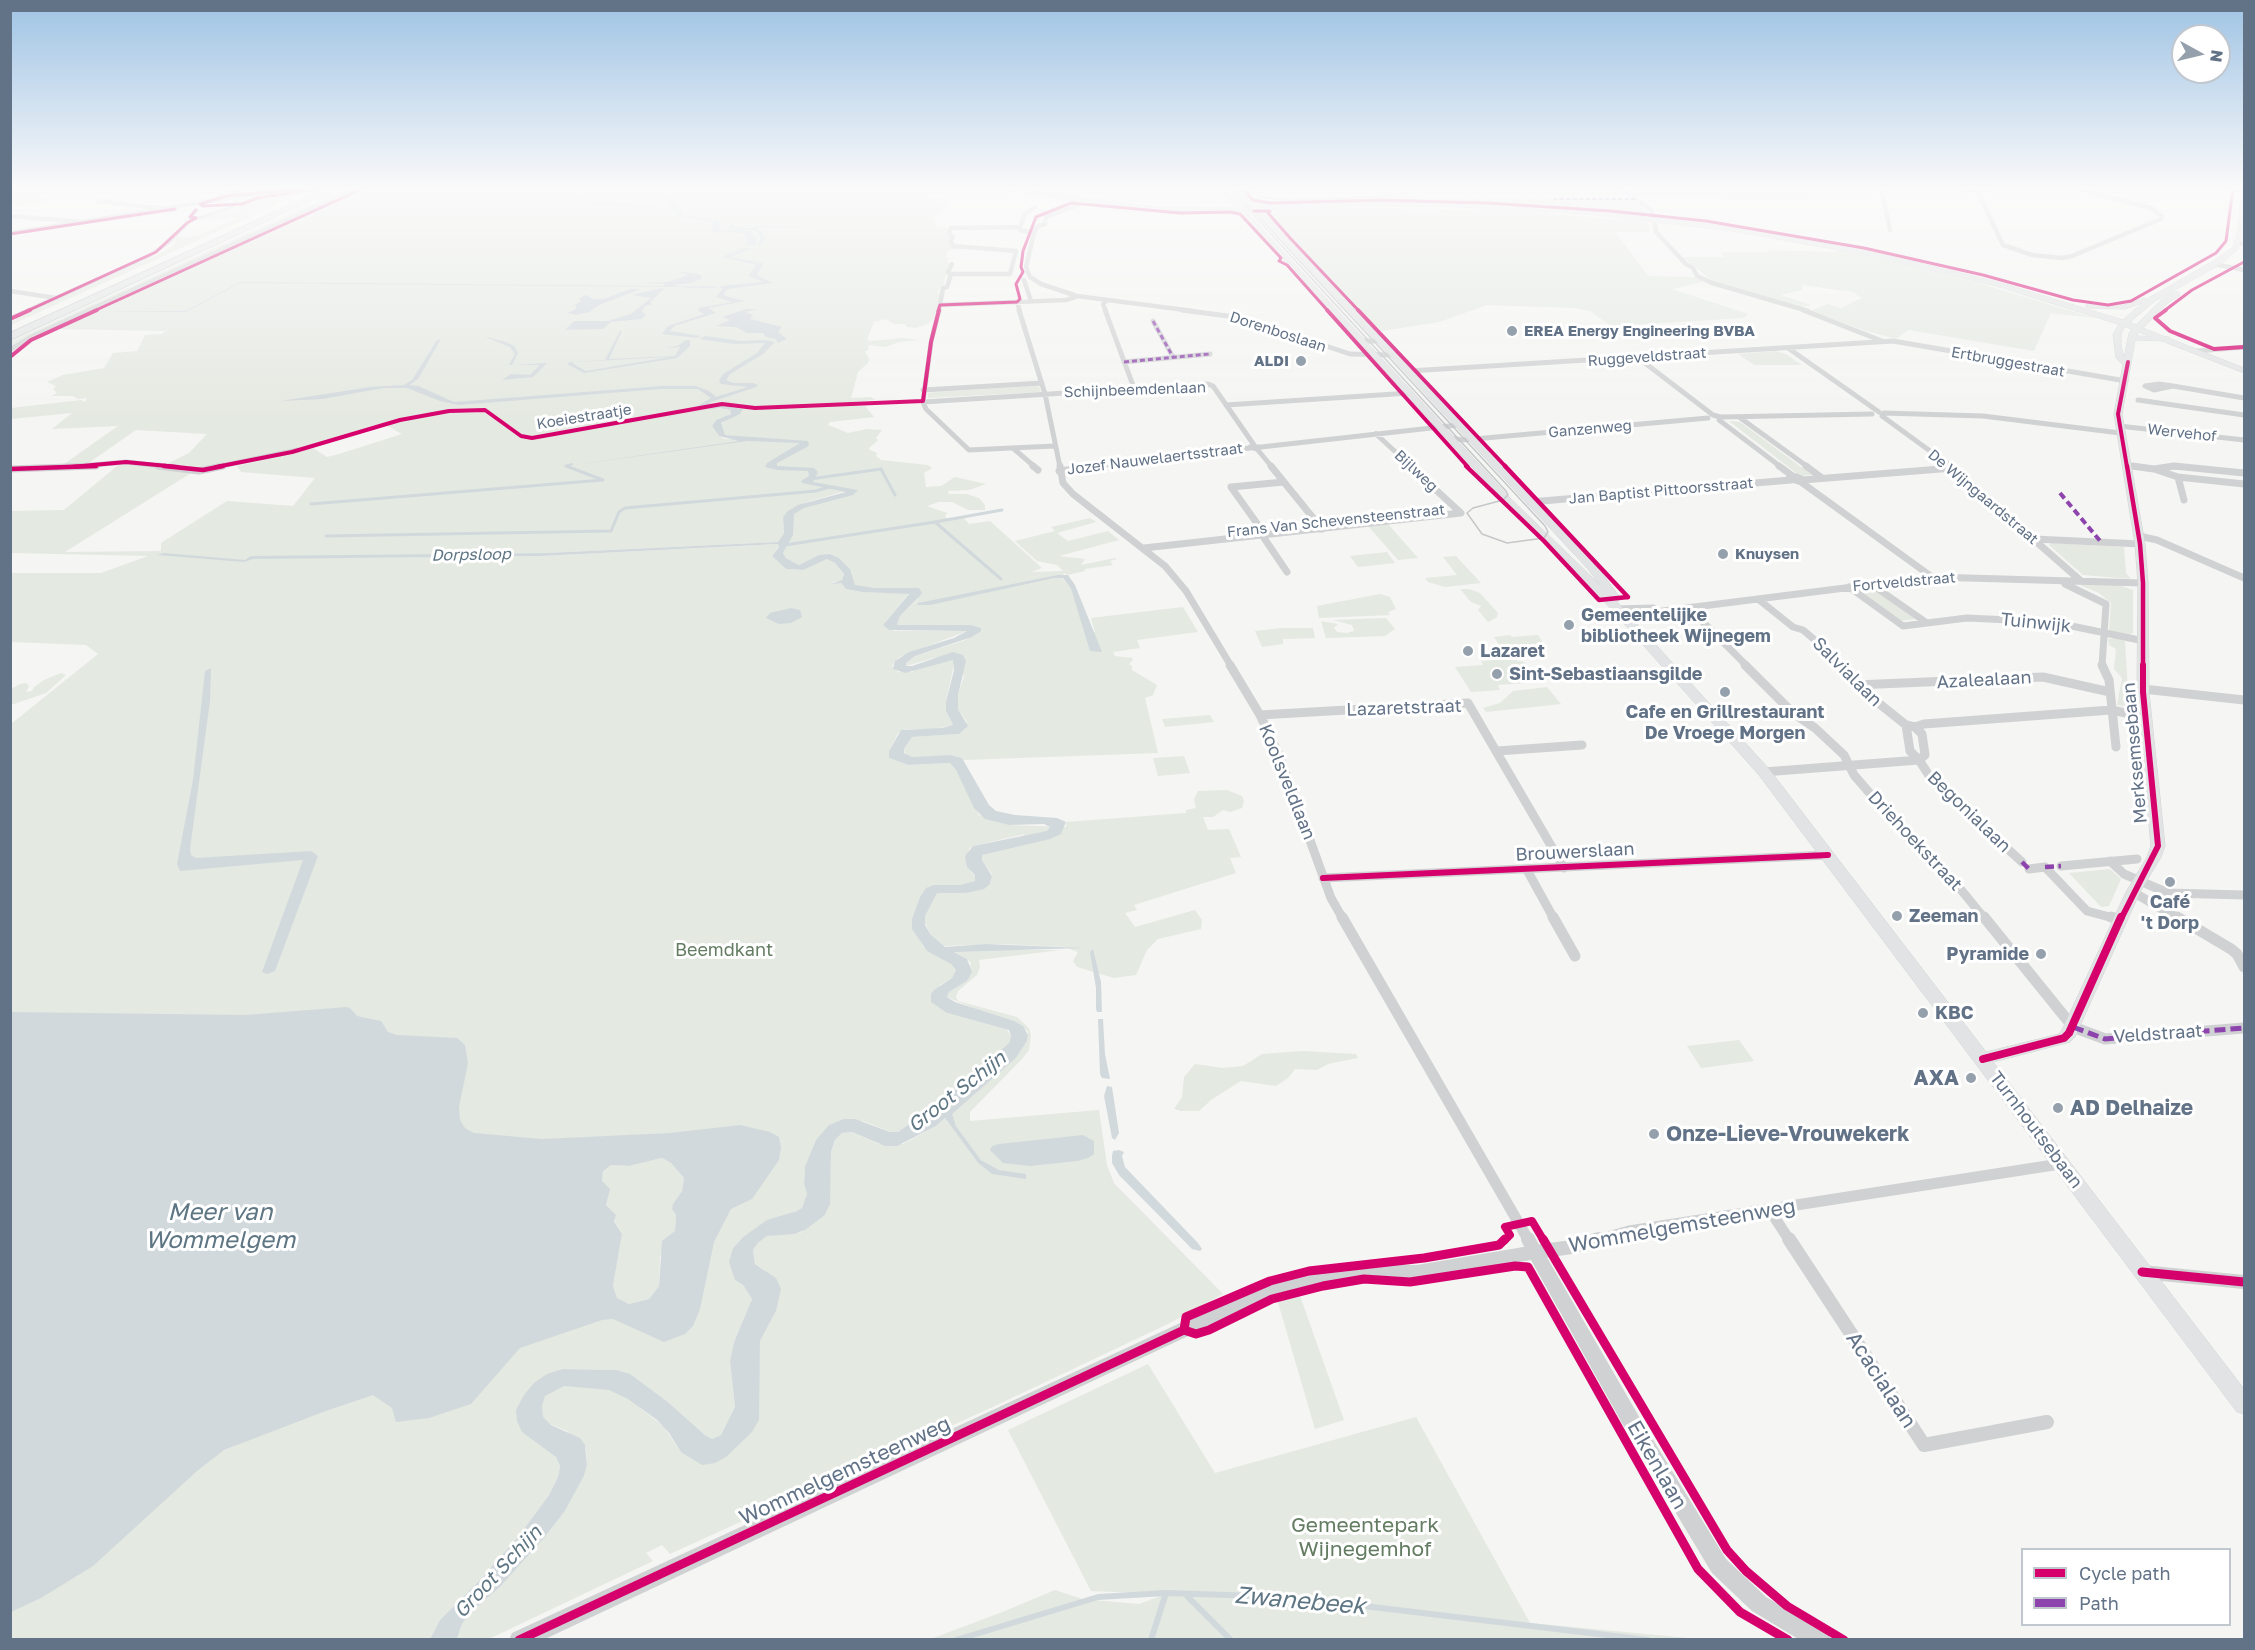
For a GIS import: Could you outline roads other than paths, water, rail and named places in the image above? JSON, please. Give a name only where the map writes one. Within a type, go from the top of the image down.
[{"type":"highway","points":[[10,330],[153,265]]},
{"type":"highway","points":[[10,337],[167,265]]},
{"type":"main road","name":"Turnhoutsebaan","points":[[1293,265],[1539,533],[1620,612],[1764,772],[2244,1405]]},
{"type":"main road","name":"Turnhoutsebaan","points":[[1309,265],[1592,567],[1613,592],[1620,612]]},
{"type":"main road","points":[[1919,265],[2086,308],[2124,324],[2140,326],[2244,365]]},
{"type":"main road","points":[[2124,324],[2152,299],[2212,265]]},
{"type":"main road","name":"Merksemsebaan","points":[[2073,1027],[2136,887],[2158,846],[2143,689],[2143,583],[2139,540],[2118,414],[2133,333],[2172,296],[2226,266]]},
{"type":"main road","points":[[2086,308],[2125,307],[2152,299]]},
{"type":"main road","points":[[2150,317],[2170,337],[2244,371]]},
{"type":"main road","name":"Merksemsebaan","points":[[2124,324],[2117,346],[2120,358],[2128,366]]},
{"type":"main road","points":[[2132,338],[2170,337]]},
{"type":"main road","points":[[1577,569],[1592,567]]},
{"type":"main road","points":[[1983,1059],[2064,1038],[2073,1027]]},
{"type":"street","points":[[10,319],[128,265]]},
{"type":"street","points":[[10,350],[29,338],[189,265]]},
{"type":"street","points":[[952,265],[948,272],[951,274],[947,287],[943,288],[931,342],[922,402],[926,409],[965,448],[978,451],[1054,446]]},
{"type":"street","points":[[951,274],[1010,274],[1011,265]]},
{"type":"street","name":"Dorenboslaan","points":[[1026,265],[1030,277],[1050,288],[1077,296],[1243,318],[1345,353],[1393,355]]},
{"type":"street","name":"Ertbruggestraat","points":[[1688,265],[1693,268],[1697,276],[1708,282],[1813,313],[1886,342],[2125,382]]},
{"type":"street","points":[[2220,265],[2244,270]]},
{"type":"street","points":[[1023,280],[1031,301]]},
{"type":"street","points":[[10,291],[56,298]]},
{"type":"street","points":[[940,306],[1066,300],[1077,296]]},
{"type":"street","points":[[1107,300],[1103,304],[1134,388]]},
{"type":"street","name":"Koolsveldlaan","points":[[1017,302],[1045,394],[1059,471],[1067,489],[1144,548],[1165,566],[1186,591],[1260,715],[1279,755],[1331,898],[1534,1252]]},
{"type":"street","points":[[1153,321],[1173,357]]},
{"type":"street","points":[[1363,343],[1381,341]]},
{"type":"street","name":"Ruggeveldstraat","points":[[1408,371],[1886,342]]},
{"type":"street","name":"De Wijngaardstraat","points":[[1788,348],[1953,468],[2081,581]]},
{"type":"street","points":[[2197,351],[2244,348]]},
{"type":"street","points":[[1124,362],[1210,354]]},
{"type":"street","points":[[1637,357],[1710,417],[1720,419],[1879,414],[1983,416],[2093,431],[2120,432]]},
{"type":"street","name":"Schijnbeemdenlaan","points":[[923,390],[1042,383]]},
{"type":"street","name":"Schijnbeemdenlaan","points":[[922,402],[1211,385],[1226,405],[1410,393]]},
{"type":"street","points":[[2174,386],[2244,398]]},
{"type":"street","name":"Wervehof","points":[[2138,400],[2244,415]]},
{"type":"street","points":[[1226,405],[1256,447],[1320,526]]},
{"type":"street","name":"Ganzenweg","points":[[1472,440],[1710,417]]},
{"type":"street","points":[[1739,417],[1822,478]]},
{"type":"street","points":[[1720,419],[1792,479],[1802,481],[1953,468]]},
{"type":"street","points":[[1440,427],[1458,425]]},
{"type":"street","name":"Jozef Nauwelaertsstraat","points":[[1059,471],[1440,427]]},
{"type":"street","name":"Wervehof","points":[[2120,432],[2244,440]]},
{"type":"street","name":"Bijlweg","points":[[1376,434],[1456,508]]},
{"type":"street","points":[[1450,438],[1472,440]]},
{"type":"street","points":[[1014,449],[1038,470]]},
{"type":"street","points":[[10,469],[88,467],[126,462],[199,471],[298,450]]},
{"type":"street","points":[[2125,465],[2154,469],[2178,477],[2244,484]]},
{"type":"street","points":[[2154,469],[2174,466],[2244,473]]},
{"type":"street","points":[[2178,477],[2184,500]]},
{"type":"street","name":"Jan Baptist Pittoorsstraat","points":[[1530,502],[1792,479]]},
{"type":"street","points":[[1802,481],[1932,577]]},
{"type":"street","points":[[1284,482],[1231,487],[1287,572]]},
{"type":"street","name":"Frans Van Schevensteenstraat","points":[[1144,548],[1262,532],[1461,513],[1456,508]]},
{"type":"street","points":[[2034,539],[2157,540],[2244,578]]},
{"type":"street","name":"Fortveldstraat","points":[[1620,612],[1690,609],[1932,577],[2143,583]]},
{"type":"street","points":[[1871,584],[1926,623]]},
{"type":"street","name":"Merksemsebaan","points":[[2065,584],[2099,598],[2106,604],[2101,663],[2109,680],[2116,747]]},
{"type":"street","name":"Tuinwijk","points":[[1849,587],[1903,626],[1967,618],[2042,621],[2144,641]]},
{"type":"street","name":"Salvialaan","points":[[1758,599],[1793,627],[1803,630],[1835,657],[1829,658],[1857,681],[1856,685],[1897,720],[1911,726]]},
{"type":"street","name":"Driehoekstraat","points":[[1690,609],[1792,713],[1815,728],[1844,755],[1854,775],[1915,847],[1953,880],[2073,1027]]},
{"type":"street","name":"Azalealaan","points":[[1856,685],[2043,677],[2110,692]]},
{"type":"street","points":[[2143,689],[2244,700]]},
{"type":"street","name":"Lazaretstraat","points":[[1260,715],[1468,703],[1564,868]]},
{"type":"street","points":[[1911,726],[2111,710],[2146,717]]},
{"type":"street","points":[[1764,772],[1919,760],[1925,755],[1922,734],[1911,726]]},
{"type":"street","name":"Begonialaan","points":[[1911,726],[1910,751],[1932,780],[2025,865],[2045,867],[2087,911],[2121,920]]},
{"type":"street","points":[[1497,751],[1582,745]]},
{"type":"street","name":"Brouwerslaan","points":[[1323,878],[1828,855]]},
{"type":"street","points":[[2061,866],[2137,858]]},
{"type":"street","points":[[2110,861],[2136,887],[2231,949],[2237,954],[2244,967]]},
{"type":"street","name":"Brouwerslaan","points":[[1527,870],[1575,956]]},
{"type":"street","points":[[2136,887],[2168,893],[2244,895]]},
{"type":"street","name":"Veldstraat","points":[[2073,1027],[2105,1039],[2244,1028]]},
{"type":"street","name":"Wommelgemsteenweg","points":[[519,1640],[1268,1290],[1367,1270],[1417,1272],[1572,1247],[1629,1232],[2060,1164]]},
{"type":"street","name":"Acacialaan","points":[[1769,1209],[1924,1446],[2047,1422]]},
{"type":"street","name":"Eikenlaan","points":[[1534,1252],[1678,1500],[1719,1566],[1734,1583],[1759,1604],[1821,1640]]},
{"type":"street","points":[[2142,1272],[2244,1282]]},
{"type":"water","points":[[756,265],[763,265],[757,275],[773,283],[728,289],[724,293],[725,296],[745,301],[708,308],[716,313],[674,326],[670,331],[701,336],[697,338],[662,334],[668,326],[704,314],[698,311],[699,308],[732,302],[716,297],[723,288],[720,288],[721,286],[763,282],[748,276]]},
{"type":"water","points":[[680,273],[702,276],[701,279],[691,283],[673,285],[686,287],[240,283],[186,312],[93,312],[186,311],[240,282],[662,286],[665,284],[641,283],[668,282],[688,275]]},
{"type":"water","points":[[630,289],[641,289],[599,305],[589,312],[576,315],[568,313],[577,308],[575,305],[581,301],[579,298],[587,295],[593,299],[604,299]]},
{"type":"water","points":[[664,289],[650,302],[652,304],[643,307],[645,308],[641,311],[646,315],[641,319],[611,322],[603,329],[565,330],[574,321],[608,321],[631,314],[651,298],[632,295]]},
{"type":"water","points":[[746,309],[757,309],[746,312],[753,315],[750,319],[782,327],[778,332],[787,339],[778,343],[776,339],[766,337],[763,333],[747,333],[736,327],[716,326],[730,320],[722,317]]},
{"type":"water","points":[[620,331],[622,331],[609,359],[675,356],[680,347],[667,348],[690,340],[690,346],[677,358],[584,373],[567,364],[570,362],[605,360]],"holes":[[[670,357],[586,371],[572,363]]]},
{"type":"water","points":[[483,336],[514,346],[518,353],[512,365],[509,365],[515,354],[510,347]]},
{"type":"water","points":[[705,336],[741,341],[775,342],[763,354],[730,374],[726,380],[733,383],[753,383],[758,385],[756,387],[708,403],[743,409],[740,414],[721,423],[725,435],[808,441],[807,447],[777,463],[777,466],[814,468],[818,472],[813,482],[858,490],[853,495],[804,508],[794,514],[793,535],[783,553],[786,558],[799,565],[819,555],[830,554],[839,558],[850,569],[855,585],[875,588],[919,588],[922,593],[900,616],[897,625],[971,625],[981,628],[981,631],[972,637],[915,656],[906,663],[906,666],[912,666],[953,652],[963,655],[966,661],[958,695],[958,709],[968,726],[959,734],[912,737],[904,753],[912,757],[950,755],[962,758],[989,805],[996,811],[1015,815],[1057,818],[1066,822],[1061,834],[1050,839],[982,855],[982,860],[992,876],[990,884],[984,889],[966,893],[937,893],[925,916],[925,925],[931,935],[945,947],[986,944],[1083,948],[954,952],[967,959],[972,972],[967,981],[949,992],[947,997],[955,1002],[1014,1021],[1023,1026],[1028,1035],[1027,1041],[1016,1058],[952,1114],[956,1126],[981,1160],[999,1170],[1026,1174],[1026,1179],[992,1174],[978,1163],[945,1118],[936,1126],[897,1146],[885,1146],[852,1132],[842,1133],[835,1140],[831,1152],[830,1204],[825,1215],[805,1230],[794,1234],[767,1236],[753,1250],[755,1264],[776,1278],[781,1289],[776,1311],[760,1341],[759,1420],[752,1432],[726,1457],[715,1463],[702,1465],[681,1452],[657,1420],[628,1399],[609,1390],[564,1386],[545,1396],[542,1406],[543,1417],[551,1425],[580,1438],[585,1445],[587,1465],[584,1476],[565,1511],[544,1538],[500,1587],[471,1612],[462,1624],[457,1639],[430,1639],[440,1620],[518,1537],[549,1495],[558,1477],[560,1466],[556,1457],[522,1432],[517,1421],[516,1410],[534,1383],[547,1374],[563,1369],[616,1370],[630,1374],[669,1403],[705,1435],[712,1439],[721,1435],[735,1407],[730,1361],[734,1342],[752,1299],[743,1285],[735,1280],[729,1262],[733,1248],[743,1237],[767,1220],[802,1208],[807,1194],[804,1184],[805,1166],[816,1140],[829,1125],[844,1119],[855,1119],[890,1132],[898,1132],[955,1090],[1009,1043],[1011,1036],[1009,1030],[947,1013],[931,1002],[931,994],[934,990],[952,978],[956,970],[951,964],[927,951],[912,929],[912,919],[920,897],[926,888],[934,885],[960,885],[975,881],[975,875],[967,867],[965,856],[973,846],[1047,831],[1050,827],[1044,824],[1009,825],[985,819],[974,808],[956,770],[950,763],[908,765],[889,758],[889,751],[901,730],[942,728],[953,725],[946,711],[946,702],[954,670],[953,660],[905,673],[893,669],[895,661],[909,652],[954,638],[967,631],[889,630],[883,625],[909,594],[862,592],[846,589],[841,583],[831,584],[842,580],[844,574],[835,563],[827,559],[803,570],[786,569],[772,556],[779,547],[778,544],[541,556],[253,559],[244,562],[157,555],[164,553],[245,560],[251,556],[546,553],[778,542],[784,533],[783,517],[788,511],[798,505],[846,492],[802,483],[801,481],[809,476],[808,471],[777,470],[765,467],[767,463],[800,443],[747,441],[567,466],[739,441],[719,436],[712,426],[716,420],[731,414],[730,410],[718,408],[524,442],[711,409],[698,406],[711,398],[698,389],[660,389],[459,405],[440,401],[407,388],[384,388],[322,399],[281,401],[370,387],[404,385],[412,380],[437,340],[441,339],[418,379],[409,385],[418,386],[454,402],[663,386],[695,386],[709,391],[716,397],[748,387],[721,384],[719,381],[723,374],[757,353],[765,343],[735,344],[699,339]]},
{"type":"water","points":[[547,363],[533,377],[502,380],[511,374],[530,375],[540,365],[512,365]]},
{"type":"water","points":[[1058,575],[1068,575],[1075,585],[1102,652],[1090,651],[1071,589],[1063,578],[930,605],[917,605],[918,603]]},
{"type":"water","points":[[791,608],[800,610],[802,617],[791,623],[779,624],[766,618],[770,613]]},
{"type":"water","points":[[211,668],[210,701],[191,855],[196,858],[311,851],[318,856],[275,971],[267,974],[262,972],[303,860],[180,871],[177,864],[193,780],[205,671]]},
{"type":"water","points":[[1093,949],[1101,982],[1102,1012],[1097,1012],[1096,1009],[1096,988],[1090,952]]},
{"type":"water","name":"Meer van Wommelgem","points":[[347,1007],[357,1016],[381,1021],[388,1032],[397,1035],[457,1038],[465,1045],[468,1063],[459,1107],[460,1120],[465,1128],[474,1133],[542,1139],[670,1133],[740,1125],[770,1132],[779,1137],[781,1147],[779,1160],[752,1199],[731,1209],[714,1242],[700,1309],[693,1326],[685,1334],[664,1342],[613,1319],[602,1320],[520,1348],[471,1404],[429,1418],[396,1422],[392,1408],[373,1395],[224,1450],[197,1471],[93,1566],[41,1598],[11,1612],[11,1012],[245,1015]],"holes":[[[662,1158],[671,1163],[684,1178],[682,1191],[672,1209],[676,1215],[675,1231],[662,1241],[659,1286],[649,1299],[629,1304],[617,1298],[613,1286],[622,1234],[614,1221],[616,1215],[606,1205],[610,1189],[602,1181],[603,1171],[611,1165],[629,1166]]]},
{"type":"water","points":[[1098,1019],[1103,1019],[1105,1054],[1110,1079],[1102,1078],[1100,1074]]},
{"type":"water","points":[[1107,1086],[1112,1087],[1119,1133],[1115,1140],[1112,1138],[1104,1096]]},
{"type":"water","points":[[1083,1135],[1094,1141],[1094,1154],[1077,1161],[1030,1166],[1003,1163],[990,1150],[992,1146],[999,1144]]},
{"type":"water","points":[[1113,1151],[1124,1152],[1122,1156],[1125,1167],[1198,1243],[1202,1249],[1200,1251],[1192,1249],[1119,1175],[1112,1163],[1112,1156]]},
{"type":"waterway","points":[[684,287],[716,287]]},
{"type":"waterway","points":[[566,466],[572,464]]},
{"type":"waterway","points":[[311,504],[603,480],[566,466]]},
{"type":"waterway","points":[[566,466],[570,467]]},
{"type":"waterway","points":[[810,479],[881,469],[895,495]]},
{"type":"waterway","points":[[326,536],[611,531],[619,512],[625,508],[816,491],[829,487]]},
{"type":"waterway","points":[[935,522],[1002,510]]},
{"type":"waterway","points":[[785,545],[935,522]]},
{"type":"waterway","points":[[935,522],[1001,579]]},
{"type":"waterway","name":"Zwanebeek","points":[[956,1640],[1098,1597],[1166,1593]]},
{"type":"waterway","points":[[1151,1640],[1166,1593]]},
{"type":"waterway","name":"Zwanebeek","points":[[1166,1593],[1289,1597],[1648,1640]]},
{"type":"waterway","points":[[1186,1595],[1231,1640]]},
{"type":"tram line","points":[[1299,265],[1506,491],[1508,495],[1503,500],[1473,508],[1467,513],[1482,534],[1507,543],[1544,538],[1548,532],[1545,526],[1303,265]]},
{"type":"place","name":"EREA Energy Engineering BVBA","points":[[1512,331]]},
{"type":"place","name":"ALDI","points":[[1301,361]]},
{"type":"place","name":"Knuysen","points":[[1723,554]]},
{"type":"place","name":"Gemeentelijke bibliotheek Wijnegem","points":[[1569,625]]},
{"type":"place","name":"Lazaret","points":[[1468,651]]},
{"type":"place","name":"Sint-Sebastiaansgilde","points":[[1497,674]]},
{"type":"place","name":"Cafe en Grillrestaurant De Vroege Morgen","points":[[1725,692]]},
{"type":"place","name":"Café 't Dorp","points":[[2170,882]]},
{"type":"place","name":"Zeeman","points":[[1897,916]]},
{"type":"place","name":"Pyramide","points":[[2041,954]]},
{"type":"place","name":"KBC","points":[[1923,1013]]},
{"type":"place","name":"AXA","points":[[1971,1078]]},
{"type":"place","name":"AD Delhaize","points":[[2058,1108]]},
{"type":"place","name":"Onze-Lieve-Vrouwekerk","points":[[1654,1134]]},
{"type":"water label","name":"Dorpsloop","points":[[471,555]]},
{"type":"water label","name":"Groot Schijn","points":[[957,1092]]},
{"type":"water label","name":"Groot Schijn","points":[[498,1572]]},
{"type":"park label","name":"Beemdkant","points":[[724,950]]},
{"type":"park label","name":"Gemeentepark Wijnegemhof","points":[[1365,1537]]}]
